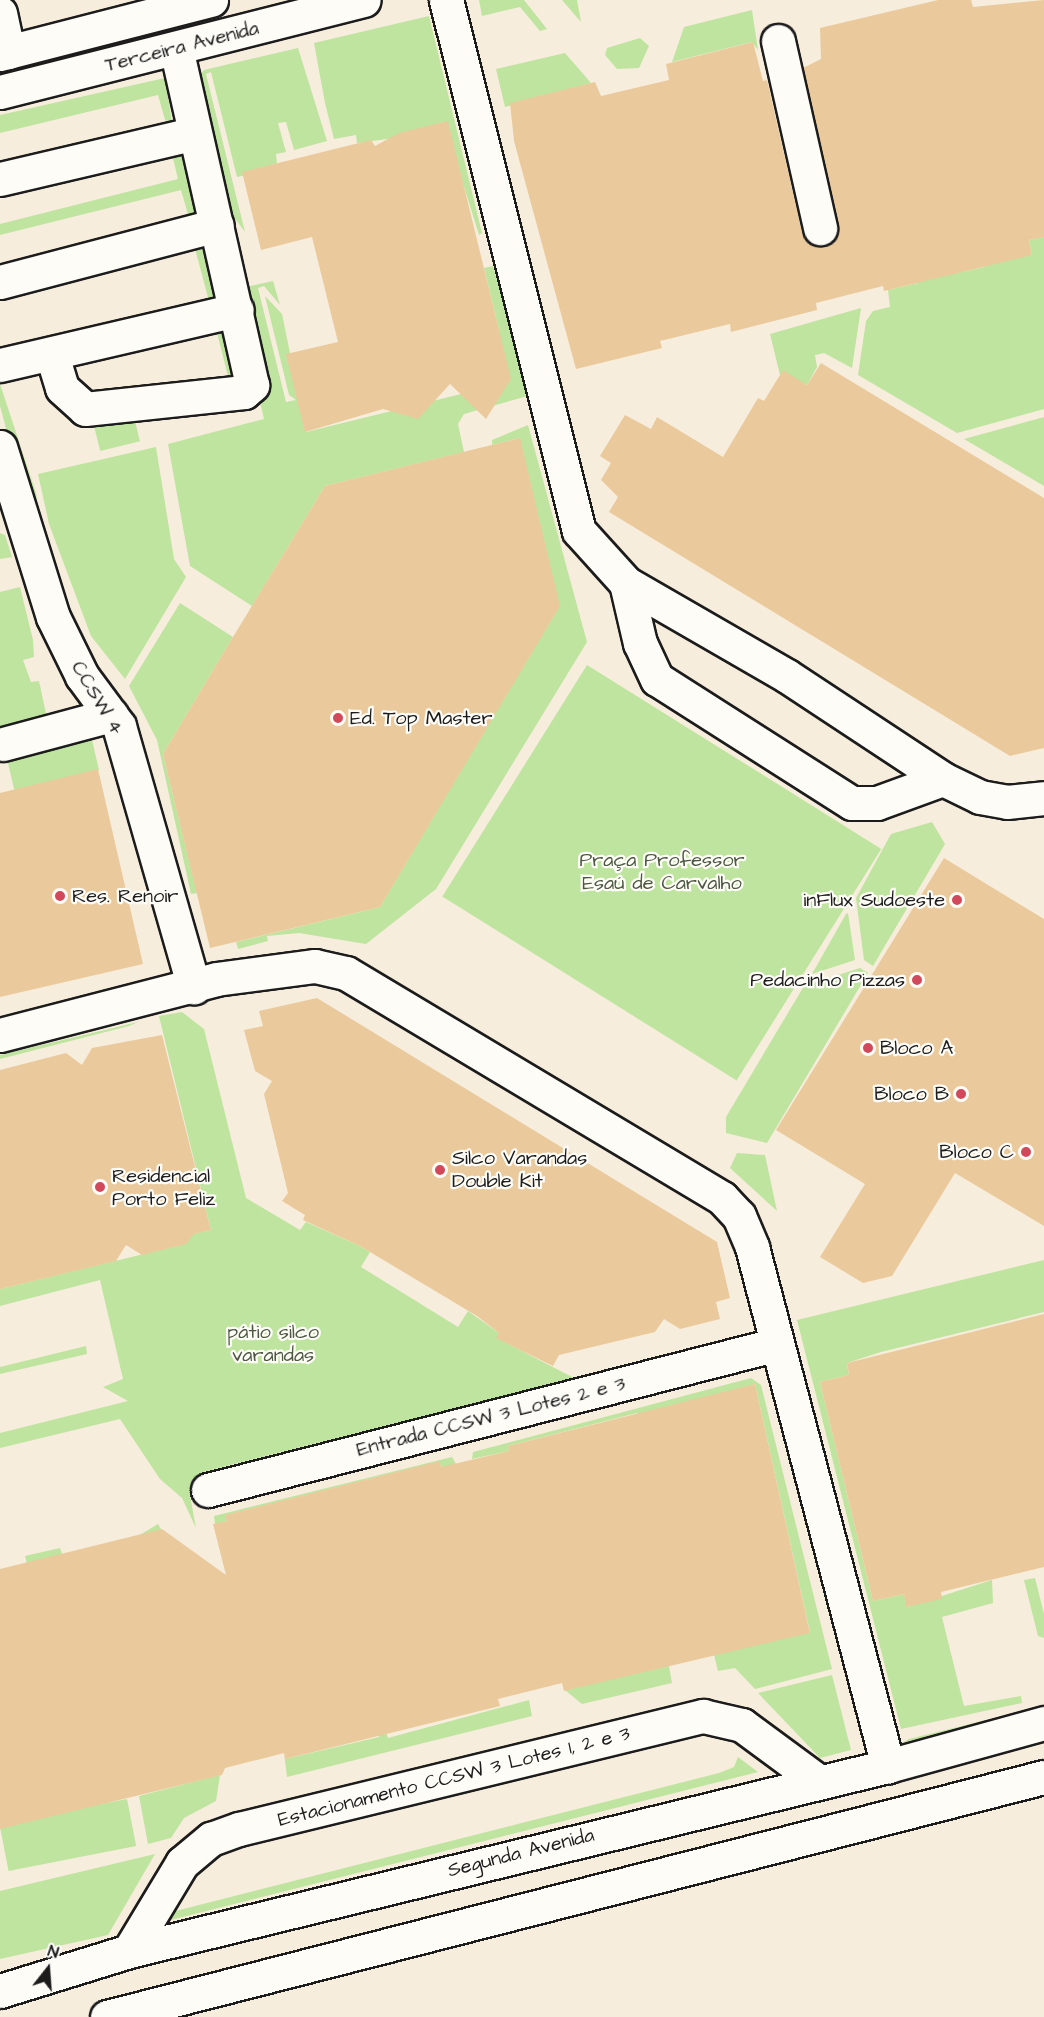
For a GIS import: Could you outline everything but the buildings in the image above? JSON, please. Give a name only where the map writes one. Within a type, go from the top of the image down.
[{"type":"street","name":"Terceira Avenida","points":[[4,53],[211,0]]},
{"type":"street","name":"Terceira Avenida","points":[[0,92],[363,0]]},
{"type":"street","points":[[446,0],[566,489],[579,531],[626,583],[786,676],[943,779],[989,799],[1044,798]]},
{"type":"street","points":[[0,13],[4,53]]},
{"type":"street","points":[[778,41],[820,228]]},
{"type":"street","points":[[52,355],[62,388],[85,409],[244,392],[254,377],[192,134],[176,49]]},
{"type":"street","points":[[0,179],[192,134]]},
{"type":"street","points":[[0,282],[217,225]]},
{"type":"street","points":[[0,365],[52,355],[237,310]]},
{"type":"street","name":"CCSW 4","points":[[0,447],[53,617],[82,676],[111,715],[194,987]]},
{"type":"street","points":[[626,583],[640,643],[657,679],[852,803],[877,804],[943,779]]},
{"type":"street","points":[[3,744],[111,715]]},
{"type":"street","points":[[0,1035],[279,968],[315,966],[346,973],[675,1165],[738,1216],[752,1247],[774,1345],[888,1766]]},
{"type":"street","name":"Entrada CCSW 3 Lotes 2 e 3","points":[[208,1490],[774,1345]]},
{"type":"street","name":"Estacionamento CCSW 3 Lotes 1, 2 e 3","points":[[129,1951],[182,1863],[210,1839],[239,1829],[703,1716],[742,1725],[818,1781]]},
{"type":"street","name":"Segunda Avenida","points":[[0,1991],[129,1951],[818,1781],[888,1766],[1044,1723]]},
{"type":"street","points":[[107,2017],[1044,1778]]},
{"type":"green space","points":[[479,0],[524,0],[547,29],[540,31],[520,7],[482,16]]},
{"type":"green space","points":[[562,0],[577,0],[581,22]]},
{"type":"green space","points":[[752,10],[758,50],[752,42],[672,62],[684,27]]},
{"type":"green space","points":[[429,16],[482,233],[479,235],[444,122],[395,138],[357,143],[356,135],[334,139],[325,103],[314,43]]},
{"type":"green space","points":[[640,38],[649,46],[639,68],[617,69],[605,55],[607,48]]},
{"type":"green space","points":[[298,48],[327,141],[294,150],[286,122],[278,123],[286,152],[276,154],[277,163],[242,176],[237,177],[211,72],[206,74],[245,232],[228,209],[198,77],[204,70]]},
{"type":"green space","points":[[565,53],[591,83],[505,107],[496,69]]},
{"type":"green space","points":[[165,78],[172,122],[165,120],[158,95],[0,133],[0,115]]},
{"type":"green space","points":[[171,150],[186,157],[196,212],[189,218],[181,190],[0,235],[0,224],[178,179]]},
{"type":"green space","points":[[1044,237],[1044,409],[957,433],[858,375],[866,321],[873,311],[890,307],[888,290],[918,283],[915,267],[949,259],[953,274],[984,267],[983,261],[1032,255],[1029,240]]},
{"type":"green space","points":[[194,245],[206,248],[215,296],[209,301]]},
{"type":"green space","points":[[493,266],[531,395],[464,414],[458,424],[464,452],[325,486],[252,606],[190,566],[168,444],[264,419],[254,376],[266,373],[246,287],[273,281],[280,305],[264,286],[258,288],[286,402],[296,400],[289,395],[265,296],[282,314],[306,432],[461,394],[499,330],[484,268]]},
{"type":"green space","points":[[861,308],[852,368],[824,353],[815,355],[817,367],[807,385],[780,375],[770,334]]},
{"type":"green space","points":[[216,329],[224,331],[237,372],[230,384]]},
{"type":"green space","points":[[0,384],[36,493],[41,527],[14,458],[0,406]]},
{"type":"green space","points":[[133,413],[140,441],[100,451],[93,423]]},
{"type":"green space","points":[[1044,417],[1044,486],[964,439]]},
{"type":"green space","points":[[528,425],[587,642],[436,889],[366,944],[299,933],[267,936],[268,941],[238,949],[236,942],[380,907],[476,745],[520,438],[492,445],[492,440]]},
{"type":"green space","points":[[156,447],[174,559],[186,577],[125,679],[91,636],[49,524],[38,474]]},
{"type":"green space","points":[[0,533],[5,535],[12,557],[0,559]]},
{"type":"green space","points":[[20,587],[33,640],[34,657],[23,660],[31,682],[39,681],[47,718],[0,730],[0,592]]},
{"type":"green space","points":[[180,603],[233,637],[163,754],[197,893],[191,894],[157,740],[129,686]]},
{"type":"green space","name":"Praça Professor Esaú de Carvalho","points":[[587,665],[881,849],[737,1080],[442,897]]},
{"type":"green space","points":[[92,740],[99,770],[14,790],[7,760]]},
{"type":"green space","points":[[932,822],[945,844],[873,966],[864,960],[856,898],[891,834]]},
{"type":"green space","points":[[848,913],[855,960],[812,974],[846,914]]},
{"type":"green space","points":[[860,968],[868,973],[767,1143],[726,1133],[726,1117],[804,986]]},
{"type":"green space","name":"pátio silco varandas","points":[[182,1012],[204,1029],[246,1198],[300,1230],[306,1222],[360,1246],[370,1252],[361,1267],[458,1327],[468,1311],[499,1333],[497,1338],[574,1378],[203,1472],[189,1490],[196,1528],[182,1498],[160,1479],[120,1419],[0,1448],[0,1433],[128,1401],[103,1387],[123,1379],[100,1280],[0,1306],[0,1289],[185,1244],[189,1235],[211,1230],[159,1016]]},
{"type":"green space","points":[[138,1022],[129,1026],[0,1059],[0,1055]]},
{"type":"green space","points":[[737,1153],[765,1155],[777,1211],[730,1168]]},
{"type":"green space","points":[[1044,1260],[1044,1312],[881,1352],[847,1363],[849,1375],[820,1382],[873,1601],[904,1594],[907,1607],[992,1580],[993,1603],[942,1617],[964,1706],[1021,1696],[1022,1703],[901,1729],[797,1320]]},
{"type":"green space","points":[[86,1346],[87,1354],[0,1374],[0,1367]]},
{"type":"green space","points":[[751,1378],[761,1385],[832,1669],[755,1689],[735,1668],[718,1671],[714,1655],[810,1632],[755,1384],[638,1418],[637,1413],[508,1446],[509,1451],[472,1459],[473,1452]]},
{"type":"green space","points":[[452,1457],[456,1464],[442,1468],[439,1462],[393,1473],[226,1515],[227,1521],[215,1524],[214,1516]]},
{"type":"green space","points":[[158,1524],[161,1529],[88,1573],[85,1568]]},
{"type":"green space","points":[[60,1548],[62,1554],[27,1564],[25,1556]]},
{"type":"green space","points":[[1035,1578],[1044,1614],[1044,1638],[1038,1636],[1024,1580]]},
{"type":"green space","points":[[669,1666],[672,1683],[582,1704],[565,1690]]},
{"type":"green space","points":[[832,1675],[851,1750],[820,1758],[758,1693]]},
{"type":"green space","points":[[529,1700],[532,1716],[287,1777],[284,1753],[285,1759],[379,1737],[378,1729],[385,1728],[388,1738]]},
{"type":"green space","points":[[990,1719],[992,1725],[903,1742],[909,1739]]},
{"type":"green space","points":[[738,1757],[758,1772],[155,1924],[160,1915],[719,1773],[734,1767]]},
{"type":"green space","points":[[220,1775],[216,1801],[184,1818],[171,1838],[148,1844],[139,1796]]},
{"type":"green space","points":[[127,1799],[136,1846],[9,1871],[0,1824]]},
{"type":"green space","points":[[155,1854],[108,1935],[0,1959],[0,1891]]},
{"type":"place","name":"Ed. Top Master","points":[[338,718]]},
{"type":"place","name":"Res. Renoir","points":[[60,896]]},
{"type":"place","name":"inFlux Sudoeste","points":[[957,900]]},
{"type":"place","name":"Pedacinho Pizzas","points":[[917,980]]},
{"type":"place","name":"Bloco A","points":[[868,1048]]},
{"type":"place","name":"Bloco B","points":[[961,1094]]},
{"type":"place","name":"Bloco C","points":[[1026,1152]]},
{"type":"place","name":"Silco Varandas Double Kit","points":[[440,1170]]},
{"type":"place","name":"Residencial Porto Feliz","points":[[100,1187]]}]
